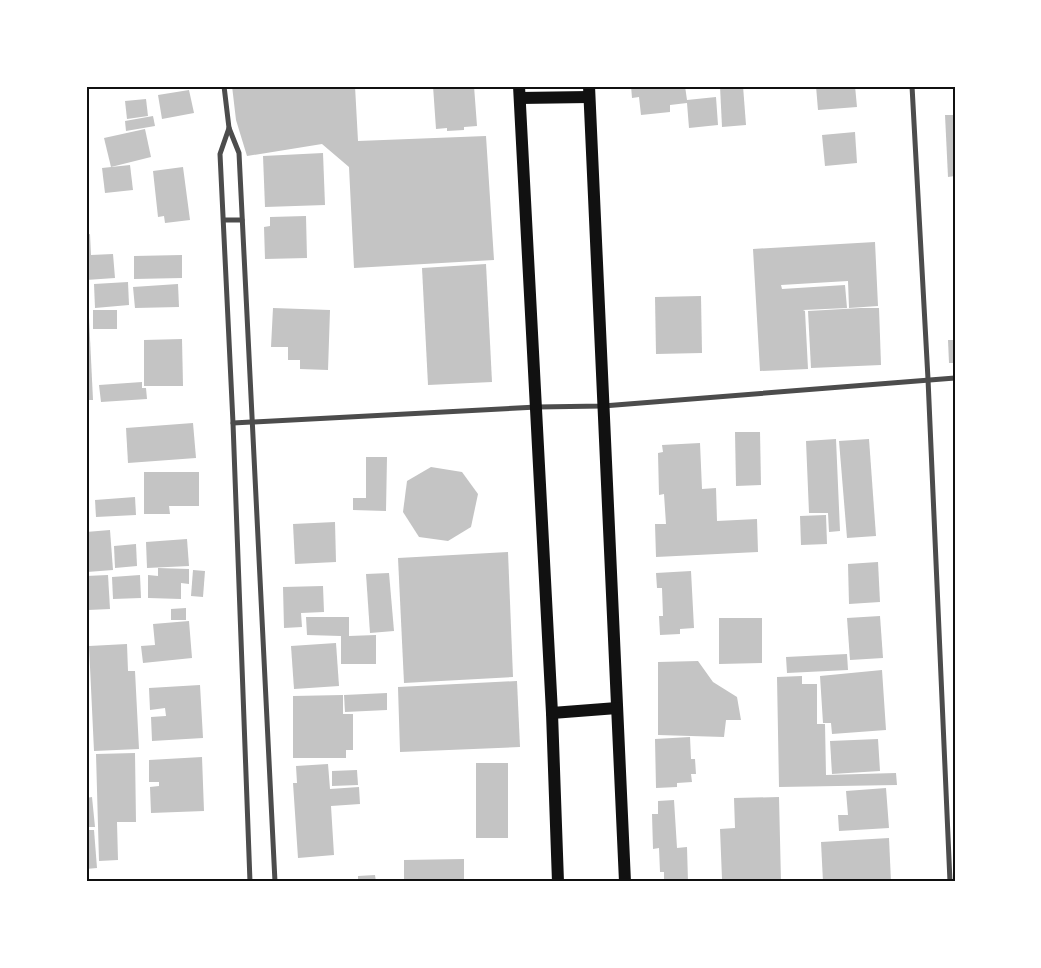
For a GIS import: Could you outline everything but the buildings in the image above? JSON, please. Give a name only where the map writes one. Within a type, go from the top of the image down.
[{"type":"main road","points":[[558,882],[552,712],[519,92],[589,92],[625,882]]},
{"type":"main road","points":[[552,712],[617,708]]},
{"type":"street","points":[[224,86],[229,128],[239,153],[275,882]]},
{"type":"street","points":[[912,86],[928,379],[950,882]]},
{"type":"street","points":[[229,128],[220,154],[233,423],[250,882]]},
{"type":"street","points":[[224,220],[242,220]]},
{"type":"street","points":[[233,423],[536,407],[603,406],[955,378]]}]
